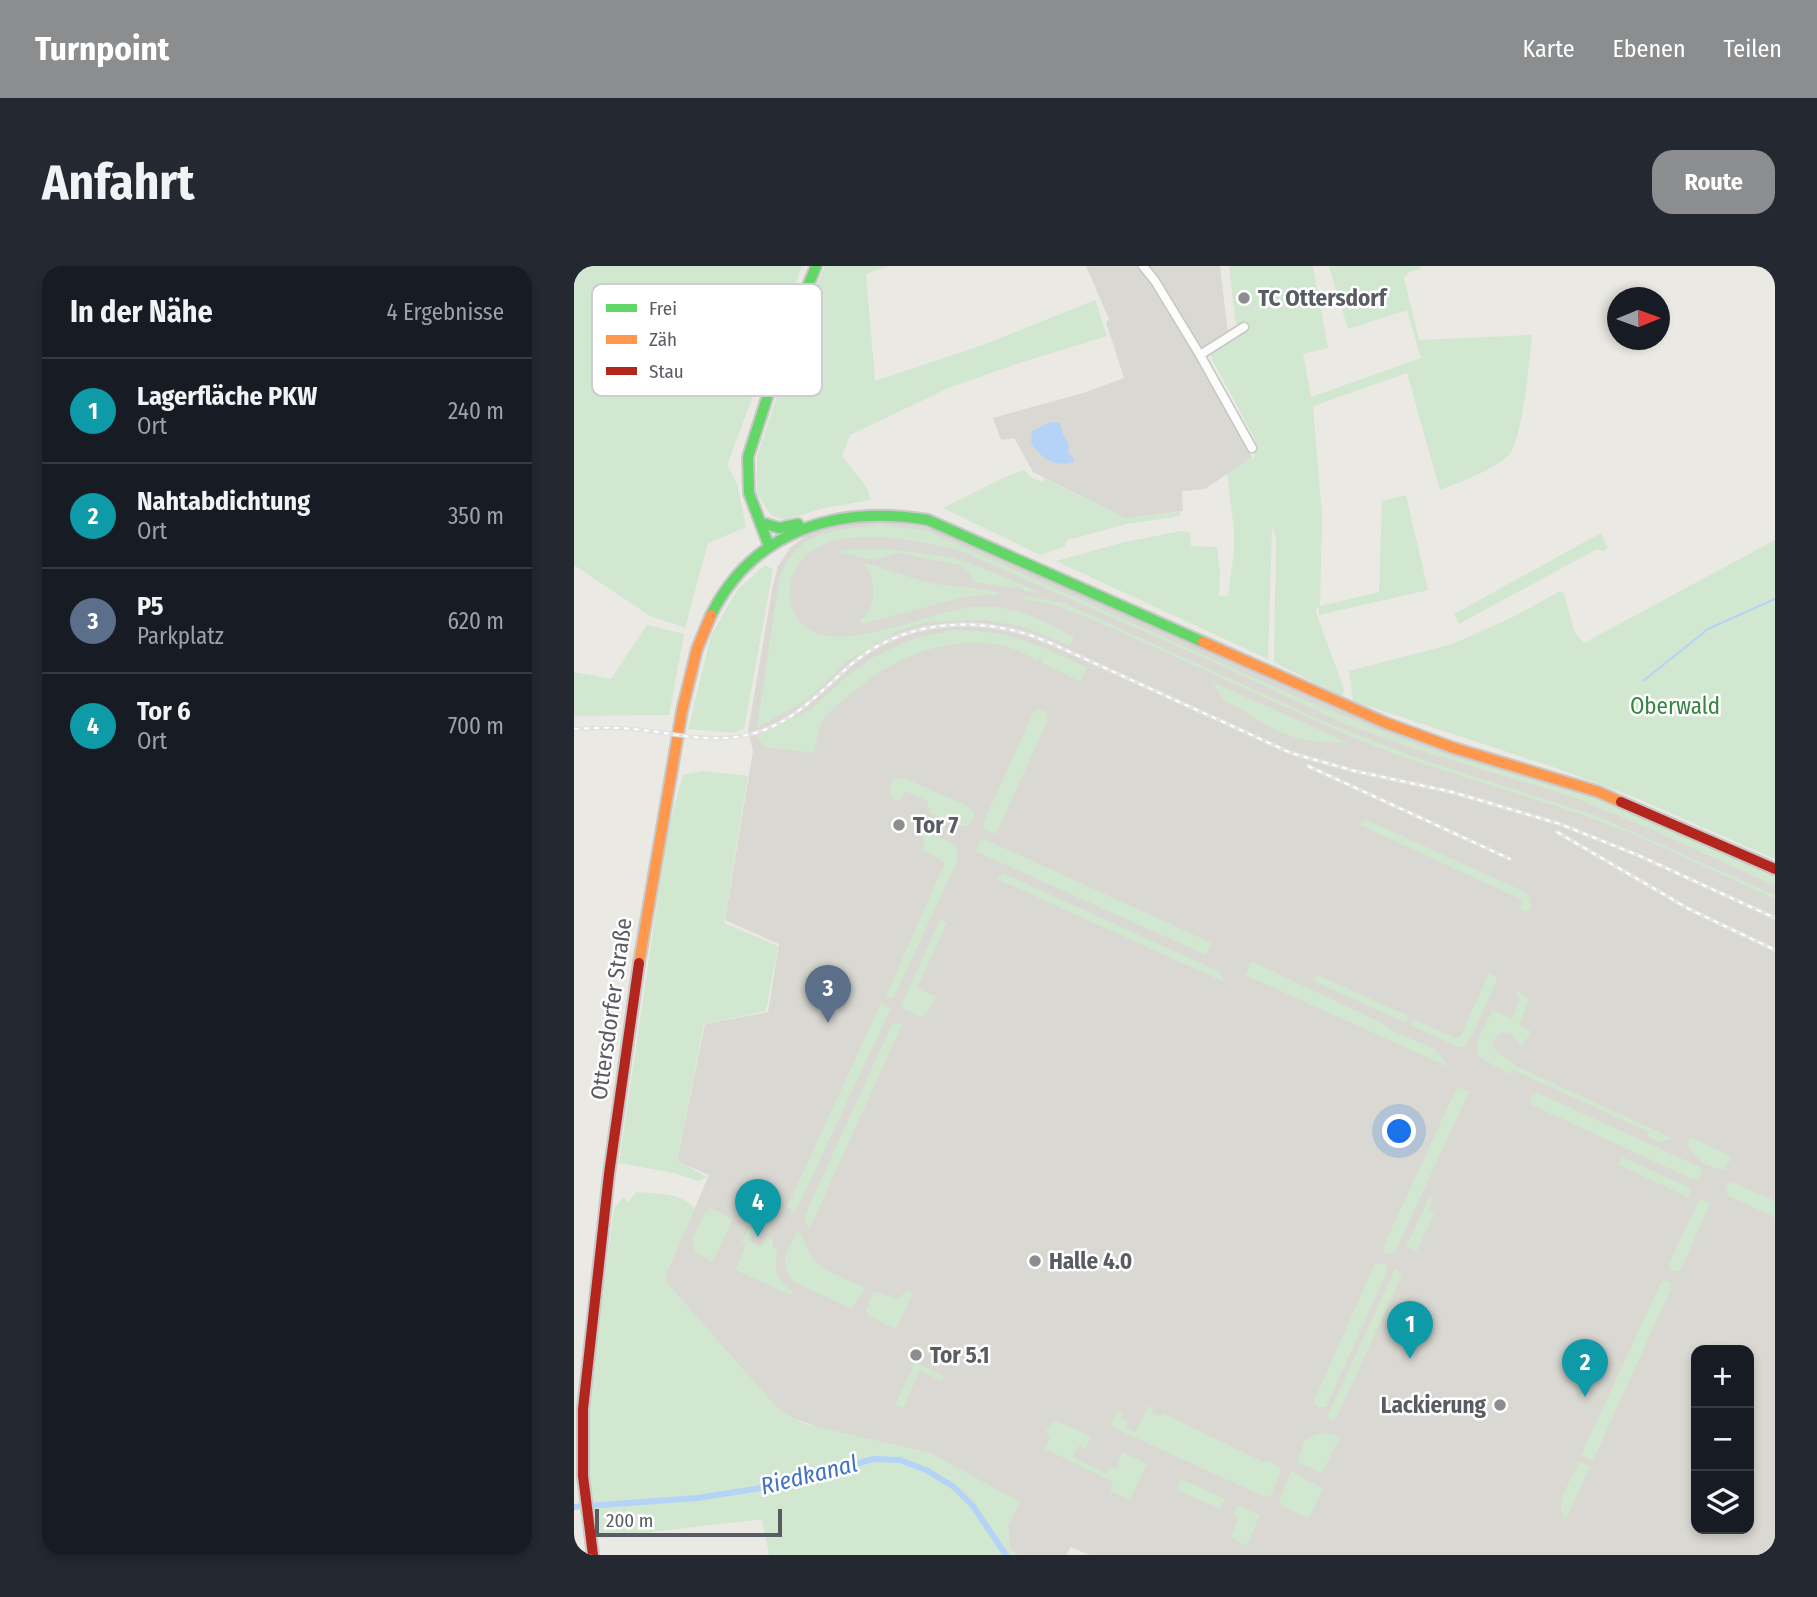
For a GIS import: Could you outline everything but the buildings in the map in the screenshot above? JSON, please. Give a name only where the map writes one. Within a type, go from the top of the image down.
[{"type":"street","points":[[808,284],[816,266]]},
{"type":"street","points":[[1143,266],[1200,355],[1252,448]]},
{"type":"street","points":[[1200,355],[1244,327]]},
{"type":"street","points":[[766,396],[752,438],[747,482],[756,512],[772,544]]},
{"type":"street","points":[[756,512],[766,524],[772,544]]},
{"type":"street","points":[[766,524],[785,528],[817,517],[886,513],[909,516],[948,527],[1386,723],[1445,745],[1600,792],[1775,869]]},
{"type":"street","name":"Ottersdorfer Straße","points":[[593,1555],[585,1498],[583,1402],[629,1019],[677,735],[693,661],[708,618],[725,589],[738,574],[772,544],[792,532],[831,518]]},
{"type":"shaded area","points":[[1086,266],[1220,266],[1228,334],[1195,356],[1252,457],[1205,489],[1182,491],[1183,511],[1125,518],[1033,472],[1014,438],[1001,440],[993,418],[1083,393],[1124,378],[1106,322],[1109,319]]},
{"type":"shaded area","points":[[886,519],[948,532],[1346,713],[1424,743],[1629,808],[1775,874],[1775,1555],[1089,1555],[1071,1547],[1066,1555],[1018,1555],[1010,1549],[1008,1526],[1019,1501],[790,1417],[778,1409],[665,1279],[709,1175],[677,1161],[705,1024],[768,1012],[779,944],[725,920],[753,751],[748,731],[773,585],[778,566],[790,548],[819,529]]},
{"type":"green space","points":[[574,266],[802,266],[795,284],[592,284],[592,396],[753,396],[727,465],[737,484],[746,527],[708,543],[685,628],[650,616],[574,565]]},
{"type":"green space","points":[[825,266],[889,266],[866,274],[875,381],[983,345],[1095,300],[1107,336],[946,389],[850,435],[842,456],[868,489],[870,500],[820,509],[785,520],[772,516],[757,494],[757,457],[777,396],[822,396],[822,284],[818,284]]},
{"type":"green space","points":[[1229,266],[1313,266],[1328,348],[1303,354],[1311,397],[1421,358],[1407,310],[1348,329],[1329,266],[1421,266],[1404,278],[1419,340],[1532,335],[1524,399],[1513,448],[1508,456],[1492,467],[1440,490],[1407,373],[1313,406],[1322,515],[1320,606],[1379,592],[1382,501],[1406,495],[1428,590],[1319,615],[1319,607],[1315,610],[1344,689],[1342,697],[1274,662],[1276,537],[1272,529],[1268,659],[1056,561],[1125,542],[1182,531],[1190,532],[1191,546],[1217,547],[1219,596],[1228,596],[1234,552],[1234,528],[1227,474],[1252,457],[1254,459],[1256,442],[1209,353],[1242,335],[1236,325]]},
{"type":"green space","points":[[1024,470],[1032,478],[1042,482],[1044,478],[1125,518],[1180,512],[1180,516],[1127,524],[1067,540],[1065,546],[1040,555],[943,508]]},
{"type":"green space","points":[[881,525],[928,531],[1291,694],[1371,727],[1435,751],[1606,802],[1775,877],[1775,886],[1570,796],[1418,750],[1345,724],[1222,666],[961,551],[921,542],[873,537],[849,538],[828,543],[809,553],[796,568],[790,588],[793,609],[805,627],[824,635],[848,636],[875,632],[954,610],[974,607],[1002,608],[1026,614],[1074,637],[1070,646],[1024,627],[984,620],[927,622],[898,631],[850,659],[807,700],[757,728],[779,579],[787,562],[808,541],[820,535],[848,528]]},
{"type":"green space","points":[[1601,533],[1608,548],[1604,551],[1597,549],[1459,624],[1454,614]]},
{"type":"green space","name":"Oberwald","points":[[1775,540],[1775,859],[1634,797],[1556,768],[1353,701],[1349,671],[1453,644],[1513,617],[1560,591],[1564,593],[1574,631],[1584,643]]},
{"type":"green space","points":[[889,549],[950,557],[1041,593],[1025,591],[1019,586],[1012,588],[974,582],[967,570],[960,565],[897,553],[875,560],[840,553],[842,550]]},
{"type":"green space","points":[[864,564],[930,583],[984,589],[1002,594],[964,597],[862,624],[860,621],[870,608],[874,593]]},
{"type":"green space","points":[[765,565],[773,569],[744,729],[735,733],[688,729],[711,636],[737,590]]},
{"type":"green space","points":[[1025,596],[1064,603],[1325,722],[1417,758],[1595,815],[1775,895],[1775,899],[1633,834],[1580,814],[1405,758],[1354,738],[1094,620],[1054,605],[1022,599]]},
{"type":"green space","points":[[647,625],[684,634],[669,715],[574,716],[574,672],[611,679]]},
{"type":"green space","points":[[953,630],[991,633],[1023,640],[1087,667],[1081,682],[1042,663],[1043,659],[1040,657],[1038,661],[1008,647],[986,643],[942,646],[920,652],[880,672],[838,705],[825,717],[821,725],[815,753],[764,747],[757,736],[811,709],[847,676],[872,658],[912,639]]},
{"type":"green space","points":[[1212,682],[1349,743],[1317,742],[1282,733],[1226,701]]},
{"type":"green space","points":[[1037,710],[1045,711],[1048,715],[1047,722],[996,834],[985,830],[985,819],[1033,713]]},
{"type":"green space","points":[[703,771],[748,776],[724,923],[778,946],[766,1011],[704,1024],[677,1161],[707,1177],[699,1181],[674,1173],[619,1163],[668,829],[683,775]]},
{"type":"green space","points":[[899,778],[970,807],[974,812],[973,821],[967,826],[959,826],[930,813],[927,801],[905,791],[900,801],[892,798],[889,788],[893,779]]},
{"type":"green space","points":[[1365,819],[1523,891],[1529,895],[1531,907],[1528,912],[1520,909],[1522,900],[1358,824]]},
{"type":"green space","points":[[924,831],[954,844],[957,848],[957,862],[893,999],[886,996],[945,862],[922,850],[925,843],[921,836]]},
{"type":"green space","points":[[982,838],[1212,943],[1206,955],[975,851]]},
{"type":"green space","points":[[1003,873],[1218,971],[1224,982],[997,879]]},
{"type":"green space","points":[[940,919],[947,923],[917,988],[936,997],[927,1014],[921,1017],[902,1008],[902,1004]]},
{"type":"green space","points":[[1251,961],[1386,1025],[1388,1029],[1435,1049],[1449,1067],[1245,975]]},
{"type":"green space","points":[[1489,973],[1497,980],[1465,1046],[1458,1047],[1410,1025],[1413,1019],[1456,1038],[1460,1037]]},
{"type":"green space","points":[[1317,975],[1409,1016],[1406,1023],[1314,981]]},
{"type":"green space","points":[[1519,991],[1529,999],[1519,1026],[1531,1031],[1522,1047],[1511,1033],[1498,1035],[1493,1046],[1497,1052],[1518,1067],[1672,1138],[1663,1141],[1653,1139],[1647,1136],[1649,1132],[1513,1070],[1510,1074],[1479,1057],[1477,1046],[1493,1010],[1512,1019],[1520,998],[1515,995]]},
{"type":"green space","points":[[881,1003],[891,1008],[795,1213],[787,1207]]},
{"type":"green space","points":[[892,1024],[902,1025],[809,1230],[805,1215]]},
{"type":"green space","points":[[1457,1087],[1469,1092],[1395,1252],[1387,1254],[1383,1247]]},
{"type":"green space","points":[[1538,1093],[1700,1167],[1703,1173],[1698,1179],[1692,1179],[1532,1105],[1530,1101],[1533,1095]]},
{"type":"green space","points":[[1690,1137],[1732,1157],[1725,1169],[1708,1166],[1698,1159],[1688,1145]]},
{"type":"green space","points":[[1622,1157],[1688,1187],[1690,1198],[1619,1165]]},
{"type":"green space","points":[[1732,1182],[1775,1201],[1775,1217],[1728,1196],[1725,1187]]},
{"type":"green space","points":[[636,1192],[683,1199],[694,1209],[666,1274],[667,1283],[778,1409],[805,1424],[931,1453],[1020,1502],[1008,1527],[1010,1549],[1018,1555],[769,1555],[762,1519],[595,1537],[586,1455],[588,1400],[614,1209],[623,1197],[628,1202]]},
{"type":"green space","points":[[1429,1198],[1433,1199],[1428,1210],[1434,1214],[1417,1251],[1406,1246]]},
{"type":"green space","points":[[1700,1198],[1710,1204],[1682,1267],[1679,1271],[1671,1271],[1669,1263]]},
{"type":"green space","points":[[711,1208],[733,1219],[713,1262],[695,1252],[692,1239],[706,1211]]},
{"type":"green space","points":[[750,1227],[756,1229],[750,1241],[761,1247],[767,1237],[773,1238],[772,1247],[778,1250],[777,1273],[779,1279],[793,1291],[791,1295],[735,1270],[746,1245],[742,1242]]},
{"type":"green space","points":[[798,1230],[811,1256],[819,1265],[865,1288],[853,1308],[793,1281],[788,1275],[786,1256]]},
{"type":"green space","points":[[1375,1263],[1385,1264],[1387,1272],[1326,1407],[1319,1407],[1313,1403]]},
{"type":"green space","points":[[1397,1270],[1402,1275],[1337,1417],[1331,1421],[1328,1415],[1394,1271]]},
{"type":"green space","points":[[1666,1280],[1671,1284],[1671,1289],[1593,1461],[1581,1455],[1661,1282]]},
{"type":"green space","points":[[907,1290],[913,1293],[896,1329],[866,1312],[873,1291],[898,1299]]},
{"type":"green space","points":[[915,1362],[944,1376],[942,1381],[920,1371],[903,1408],[895,1404]]},
{"type":"green space","points":[[1148,1406],[1153,1408],[1152,1413],[1160,1416],[1163,1413],[1263,1462],[1280,1467],[1281,1472],[1271,1495],[1265,1497],[1110,1426],[1117,1411],[1123,1414],[1121,1419],[1128,1422],[1126,1428],[1136,1432]]},
{"type":"green space","points":[[1057,1421],[1091,1436],[1086,1449],[1078,1446],[1073,1457],[1106,1473],[1109,1467],[1116,1470],[1122,1452],[1147,1464],[1130,1500],[1110,1491],[1113,1483],[1111,1481],[1045,1449],[1050,1438],[1046,1430],[1051,1427],[1050,1423]]},
{"type":"green space","points":[[1322,1432],[1340,1437],[1322,1473],[1297,1462],[1305,1440]]},
{"type":"green space","points":[[1579,1462],[1590,1466],[1568,1516],[1564,1519],[1561,1505],[1563,1497]]},
{"type":"green space","points":[[1291,1471],[1323,1489],[1309,1518],[1282,1506],[1279,1501]]},
{"type":"green space","points":[[1181,1479],[1225,1499],[1220,1509],[1179,1491]]},
{"type":"green space","points":[[1237,1505],[1260,1515],[1247,1546],[1231,1537],[1238,1517],[1233,1515]]},
{"type":"water","points":[[1050,422],[1060,423],[1069,444],[1068,453],[1074,458],[1073,462],[1054,463],[1039,453],[1031,443],[1032,431]]},
{"type":"waterway","points":[[1643,681],[1708,629],[1775,599]]},
{"type":"waterway","name":"Riedkanal","points":[[574,1507],[697,1498],[786,1484],[873,1459],[900,1460],[926,1470],[954,1487],[973,1506],[1006,1555]]},
{"type":"railway","points":[[574,729],[626,728],[709,738],[755,733],[793,715],[846,669],[891,639],[942,626],[995,627],[1046,641],[1291,753],[1355,771],[1452,792],[1560,824],[1640,856],[1775,918]]},
{"type":"railway","points":[[1308,766],[1510,859]]},
{"type":"railway","points":[[1557,832],[1689,909],[1775,950]]},
{"type":"traffic: fast","points":[[809,284],[816,266]]},
{"type":"traffic: fast","points":[[768,396],[748,457],[749,493],[769,546]]},
{"type":"traffic: fast","points":[[711,615],[729,586],[751,562],[775,543],[802,530],[832,521],[863,516],[895,516],[928,520],[1203,642]]},
{"type":"traffic: fast","points":[[766,524],[779,528],[798,524]]},
{"type":"traffic: slow","points":[[639,963],[682,711],[697,649],[711,615]]},
{"type":"traffic: slow","points":[[1203,642],[1386,723],[1454,748],[1599,792],[1621,802]]},
{"type":"traffic: jam","points":[[1621,802],[1775,869]]},
{"type":"traffic: jam","points":[[593,1555],[583,1476],[583,1409],[609,1174],[639,963]]},
{"type":"place","name":"TC Ottersdorf","points":[[1244,298]]},
{"type":"place","name":"Tor 7","points":[[899,825]]},
{"type":"place","name":"P5","points":[[828,1023]]},
{"type":"place","name":"Tor 6","points":[[758,1237]]},
{"type":"place","name":"Halle 4.0","points":[[1035,1261]]},
{"type":"place","name":"Tor 5.1","points":[[916,1355]]},
{"type":"place","name":"Lagerfläche PKW","points":[[1410,1359]]},
{"type":"place","name":"Nahtabdichtung","points":[[1585,1397]]},
{"type":"place","name":"Lackierung","points":[[1500,1405]]}]
